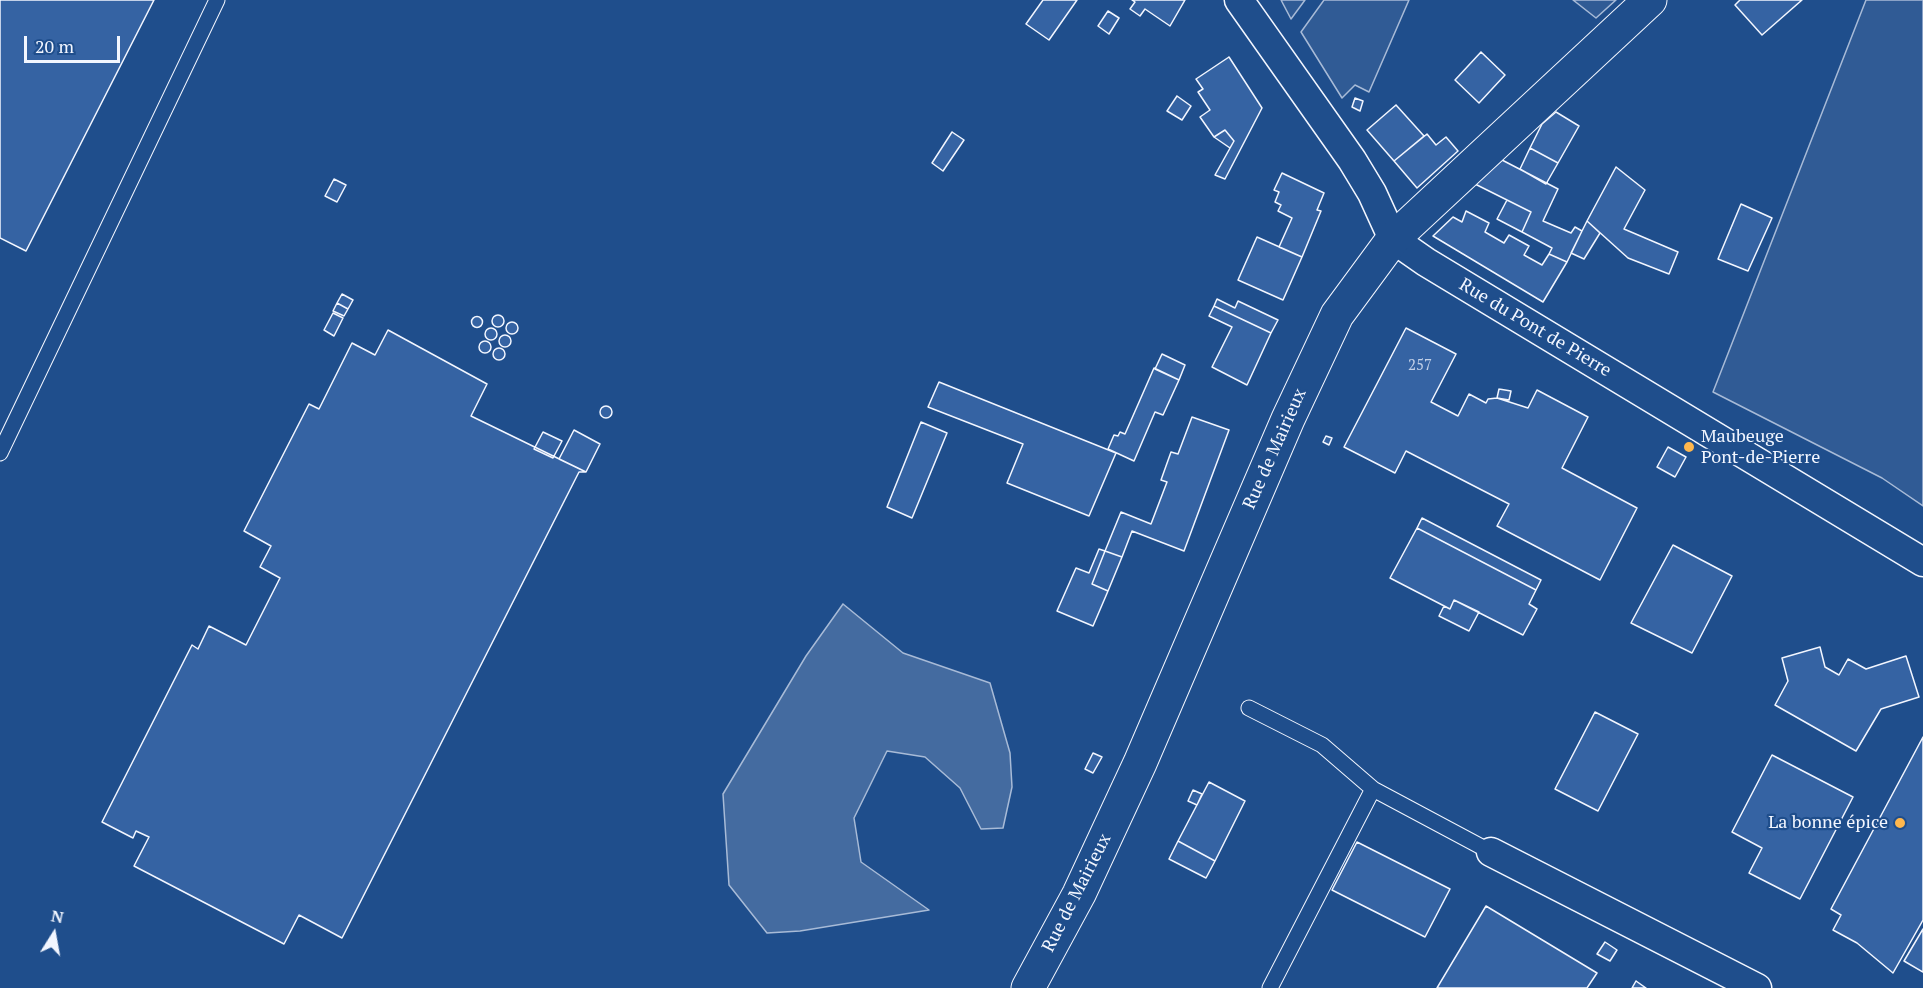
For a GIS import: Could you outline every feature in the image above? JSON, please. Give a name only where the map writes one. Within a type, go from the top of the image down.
[{"type":"street","points":[[1239,0],[1352,160],[1372,193],[1393,239]]},
{"type":"street","name":"Rue de Mairieux","points":[[1028,988],[1079,894],[1135,773],[1322,344],[1351,294],[1393,239],[1650,0]]},
{"type":"street","name":"Rue du Pont de Pierre","points":[[1393,239],[1426,262],[1923,562]]},
{"type":"street","points":[[1491,852],[1757,988]]},
{"type":"lane","points":[[0,453],[217,0]]},
{"type":"lane","points":[[1249,708],[1322,745],[1372,789],[1491,852]]},
{"type":"lane","points":[[1270,988],[1372,789]]},
{"type":"shaded area","points":[[1281,0],[1305,0],[1291,19]]},
{"type":"shaded area","points":[[1324,0],[1409,0],[1369,92],[1355,85],[1342,98],[1301,32]]},
{"type":"shaded area","points":[[1573,0],[1616,0],[1596,18]]},
{"type":"shaded area","points":[[1866,0],[1923,0],[1923,506],[1882,478],[1713,392]]},
{"type":"shaded area","points":[[843,604],[903,653],[990,683],[1010,753],[1012,787],[1003,828],[981,829],[960,788],[925,757],[887,751],[854,818],[861,862],[929,910],[800,931],[767,933],[729,885],[723,794],[806,656]]},
{"type":"building","points":[[0,0],[154,0],[26,251],[0,238]]},
{"type":"building","points":[[1043,0],[1077,0],[1049,40],[1026,24]]},
{"type":"building","points":[[1132,0],[1185,0],[1170,26],[1145,9],[1140,16],[1130,9],[1135,2]]},
{"type":"building","points":[[1740,0],[1802,0],[1762,35],[1735,5]]},
{"type":"building","points":[[1108,11],[1119,18],[1109,34],[1098,26]]},
{"type":"building","points":[[1481,52],[1505,75],[1479,103],[1455,80]]},
{"type":"building","points":[[1229,57],[1262,108],[1225,179],[1215,175],[1234,141],[1225,130],[1214,137],[1200,117],[1210,110],[1198,92],[1203,89],[1196,79]]},
{"type":"building","points":[[1177,96],[1191,106],[1182,120],[1167,111]]},
{"type":"building","points":[[1355,98],[1363,101],[1360,111],[1352,107]]},
{"type":"building","points":[[1396,105],[1424,136],[1394,161],[1367,130]]},
{"type":"building","points":[[1556,112],[1579,126],[1558,163],[1530,148],[1542,124]]},
{"type":"building","points":[[1225,130],[1234,141],[1230,148],[1214,137]]},
{"type":"building","points":[[952,132],[964,140],[943,171],[932,163]]},
{"type":"building","points":[[1427,134],[1436,145],[1446,137],[1458,151],[1417,188],[1394,161]]},
{"type":"building","points":[[1530,148],[1558,163],[1546,184],[1520,169]]},
{"type":"building","points":[[1502,160],[1558,189],[1543,221],[1571,233],[1575,227],[1582,231],[1567,262],[1549,254],[1552,248],[1522,232],[1531,212],[1475,184]]},
{"type":"building","points":[[1616,167],[1645,190],[1624,229],[1678,252],[1669,274],[1628,258],[1587,221]]},
{"type":"building","points":[[1282,173],[1324,193],[1317,210],[1321,211],[1302,257],[1279,247],[1292,218],[1278,211],[1281,205],[1275,202],[1279,192],[1274,190]]},
{"type":"building","points":[[334,179],[346,185],[337,202],[325,196]]},
{"type":"building","points":[[1507,200],[1531,212],[1522,232],[1497,219]]},
{"type":"building","points":[[1741,204],[1772,218],[1748,271],[1718,259]]},
{"type":"building","points":[[1466,211],[1489,223],[1485,232],[1504,243],[1509,235],[1529,246],[1524,255],[1542,265],[1549,254],[1567,262],[1543,302],[1433,236],[1453,217],[1462,222]]},
{"type":"building","points":[[1587,221],[1600,233],[1584,259],[1571,253]]},
{"type":"building","points":[[1257,237],[1302,257],[1283,300],[1238,280]]},
{"type":"building","points":[[342,294],[353,300],[348,309],[337,303]]},
{"type":"building","points":[[1217,299],[1235,308],[1238,301],[1278,320],[1271,333],[1214,306]]},
{"type":"building","points":[[337,303],[348,309],[344,316],[333,311]]},
{"type":"building","points":[[1214,306],[1271,333],[1247,385],[1212,367],[1232,327],[1209,316]]},
{"type":"building","points":[[333,313],[343,318],[334,336],[324,330]]},
{"type":"building","points":[[498,315],[504,321],[498,327],[492,321]]},
{"type":"building","points":[[477,316],[483,322],[477,328],[471,322]]},
{"type":"building","points":[[512,322],[518,328],[512,334],[506,328]]},
{"type":"building","points":[[491,328],[497,334],[491,340],[485,334]]},
{"type":"building","points":[[1406,328],[1456,354],[1431,402],[1458,416],[1469,394],[1486,403],[1488,399],[1497,398],[1528,408],[1537,390],[1588,417],[1562,468],[1637,508],[1600,580],[1497,526],[1509,504],[1406,451],[1395,473],[1344,447]]},
{"type":"building","points":[[388,330],[487,384],[471,416],[586,472],[579,472],[342,938],[299,915],[284,944],[134,866],[149,837],[136,831],[133,838],[102,822],[192,645],[198,649],[209,626],[246,645],[280,578],[260,567],[271,546],[244,531],[309,404],[319,409],[352,343],[375,355]]},
{"type":"building","points":[[505,335],[511,341],[505,347],[499,341]]},
{"type":"building","points":[[487,341],[491,347],[487,353],[483,353],[479,345]]},
{"type":"building","points":[[499,348],[505,354],[499,360],[493,354]]},
{"type":"building","points":[[1162,354],[1185,365],[1179,380],[1155,369]]},
{"type":"building","points":[[1154,368],[1179,380],[1163,415],[1155,412],[1134,461],[1108,449],[1114,435],[1118,436],[1120,432],[1125,434]]},
{"type":"building","points":[[939,382],[1116,453],[1089,516],[1007,483],[1023,444],[928,407]]},
{"type":"building","points":[[1499,389],[1511,391],[1509,400],[1497,398]]},
{"type":"building","points":[[606,406],[612,412],[606,418],[600,412]]},
{"type":"building","points":[[1192,417],[1229,430],[1184,551],[1132,531],[1122,557],[1105,551],[1121,512],[1151,524],[1167,482],[1161,480],[1171,452],[1178,454]]},
{"type":"building","points":[[921,422],[947,433],[912,518],[887,507]]},
{"type":"building","points":[[574,430],[600,444],[586,472],[559,459]]},
{"type":"building","points":[[543,432],[562,441],[553,458],[534,449]]},
{"type":"building","points":[[1326,436],[1332,438],[1329,445],[1323,442]]},
{"type":"building","points":[[1668,447],[1686,457],[1675,477],[1657,467]]},
{"type":"building","points":[[1422,518],[1541,580],[1536,590],[1417,528]]},
{"type":"building","points":[[1417,528],[1536,590],[1529,604],[1537,609],[1523,635],[1454,600],[1450,609],[1390,578]]},
{"type":"building","points":[[1673,545],[1732,576],[1692,653],[1631,623]]},
{"type":"building","points":[[1099,549],[1105,551],[1092,584],[1108,591],[1093,626],[1057,611],[1076,568],[1089,573]]},
{"type":"building","points":[[1105,551],[1122,557],[1108,591],[1092,584]]},
{"type":"building","points":[[1454,600],[1479,612],[1469,631],[1439,616],[1444,606],[1450,609]]},
{"type":"building","points":[[1820,647],[1825,667],[1839,675],[1848,659],[1866,669],[1906,656],[1919,697],[1881,709],[1856,751],[1775,705],[1788,681],[1782,658]]},
{"type":"building","points":[[1595,712],[1638,734],[1598,811],[1555,789]]},
{"type":"building","name":"La bonne épice","points":[[1923,737],[1923,920],[1893,973],[1857,943],[1833,930],[1841,915],[1831,909]]},
{"type":"building","points":[[1093,753],[1102,757],[1093,773],[1085,769]]},
{"type":"building","points":[[1772,755],[1853,797],[1800,899],[1749,873],[1762,848],[1732,832]]},
{"type":"building","points":[[1209,782],[1245,801],[1215,861],[1178,841]]},
{"type":"building","points":[[1193,790],[1202,794],[1197,805],[1188,801]]},
{"type":"building","points":[[1178,841],[1215,861],[1206,878],[1169,859]]},
{"type":"building","points":[[1357,842],[1450,889],[1425,937],[1332,890]]},
{"type":"building","points":[[1486,906],[1597,973],[1587,988],[1437,988]]},
{"type":"building","points":[[1923,929],[1923,972],[1904,961]]},
{"type":"building","points":[[1605,942],[1617,950],[1610,961],[1597,954]]},
{"type":"building","points":[[1636,981],[1646,988],[1632,988]]},
{"type":"place","name":"Maubeuge Pont-de-Pierre","points":[[1689,447]]},
{"type":"place","name":"La bonne épice","points":[[1900,823]]}]
